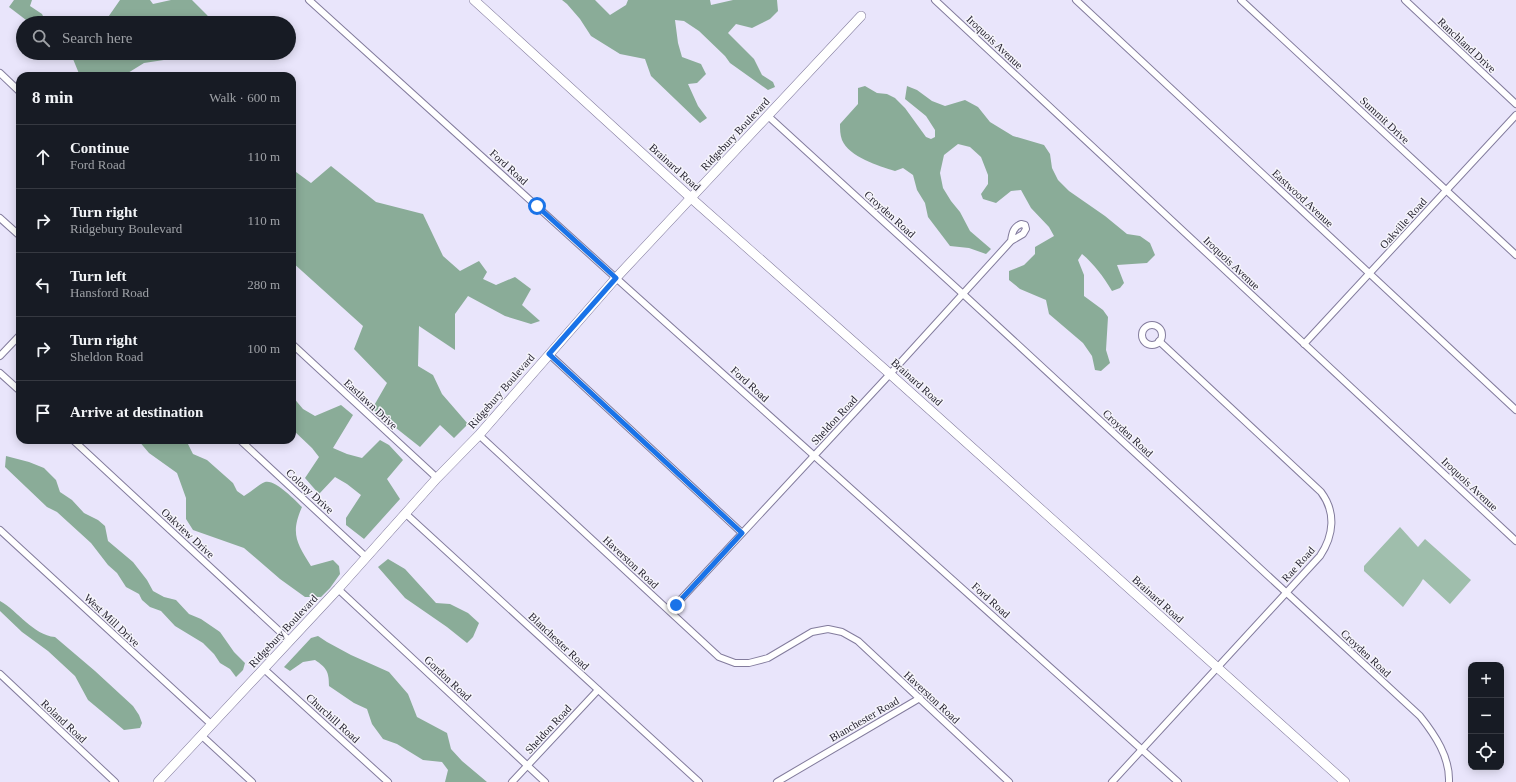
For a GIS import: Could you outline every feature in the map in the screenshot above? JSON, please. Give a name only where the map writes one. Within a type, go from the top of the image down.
[{"type":"street","name":"Ford Road","points":[[309,0],[616,278],[1178,782]]},
{"type":"street","name":"Brainard Road","points":[[474,0],[691,198],[890,374],[1345,782]]},
{"type":"street","name":"Iroquois Avenue","points":[[935,0],[1516,541]]},
{"type":"street","name":"Eastwood Avenue","points":[[1076,0],[1516,410]]},
{"type":"street","name":"Summit Drive","points":[[1241,0],[1516,255]]},
{"type":"street","name":"Ranchland Drive","points":[[1404,0],[1516,104]]},
{"type":"street","name":"Ridgebury Boulevard","points":[[158,782],[338,589],[437,478],[479,435],[616,278],[861,16]]},
{"type":"street","points":[[0,73],[16,88]]},
{"type":"street","name":"Oakville Road","points":[[1304,344],[1516,115]]},
{"type":"street","name":"Croyden Road","points":[[768,116],[1420,716],[1434,733],[1444,753],[1450,775],[1449,782]]},
{"type":"street","points":[[0,218],[16,232]]},
{"type":"street","name":"Sheldon Road","points":[[670,611],[1011,241]]},
{"type":"street","points":[[0,356],[16,339]]},
{"type":"street","name":"Rae Road","points":[[1112,782],[1320,556],[1326,546],[1331,529],[1328,504],[1316,487],[1159,341]]},
{"type":"street","name":"Eastlawn Drive","points":[[296,348],[437,478]]},
{"type":"street","points":[[549,354],[742,533]]},
{"type":"street","points":[[0,372],[16,387]]},
{"type":"street","name":"Haverston Road","points":[[479,435],[719,657],[735,663],[749,663],[768,658],[812,632],[828,629],[842,632],[858,641],[1009,782]]},
{"type":"street","name":"Oakview Drive","points":[[77,444],[290,641]]},
{"type":"street","name":"Colony Drive","points":[[244,444],[366,557]]},
{"type":"street","name":"Blanchester Road","points":[[406,514],[699,782]]},
{"type":"street","name":"West Mill Drive","points":[[0,530],[211,724]]},
{"type":"street","name":"Gordon Road","points":[[338,589],[545,782]]},
{"type":"street","name":"Churchill Road","points":[[264,669],[388,782]]},
{"type":"street","name":"Roland Road","points":[[0,674],[115,782]]},
{"type":"street","name":"Sheldon Road","points":[[512,782],[598,690]]},
{"type":"street","name":"Blanchester Road","points":[[777,782],[920,698]]},
{"type":"street","points":[[202,736],[252,782]]},
{"type":"green space","points":[[14,0],[32,0],[30,6],[43,16],[21,16],[9,7]]},
{"type":"green space","points":[[120,0],[150,0],[153,4],[171,0],[192,0],[208,16],[109,16]]},
{"type":"green space","points":[[562,0],[595,0],[610,15],[626,5],[628,0],[710,0],[711,5],[733,0],[777,0],[778,11],[770,19],[752,28],[736,24],[728,33],[754,59],[762,75],[773,82],[775,87],[768,90],[730,63],[725,56],[699,31],[684,21],[675,20],[678,43],[682,57],[701,64],[706,74],[697,83],[688,84],[698,106],[707,118],[700,123],[651,76],[645,59],[620,54],[591,36],[580,19]]},
{"type":"green space","points":[[73,60],[164,60],[144,63],[129,72],[78,72]]},
{"type":"green space","points":[[865,86],[877,93],[887,94],[895,98],[905,108],[926,137],[931,139],[935,137],[935,130],[926,116],[905,99],[907,86],[917,90],[932,101],[945,106],[965,100],[978,107],[990,122],[1013,136],[1044,145],[1050,154],[1052,168],[1058,180],[1069,191],[1105,216],[1127,234],[1140,236],[1150,243],[1155,255],[1147,263],[1117,265],[1124,283],[1120,288],[1112,291],[1098,271],[1082,254],[1078,260],[1084,275],[1084,296],[1103,310],[1108,317],[1106,350],[1110,363],[1101,371],[1095,370],[1092,356],[1083,343],[1049,314],[1046,300],[1020,289],[1009,280],[1009,271],[1024,265],[1035,254],[1035,247],[1054,236],[1049,227],[1031,208],[1021,190],[1011,191],[996,203],[983,199],[981,194],[988,184],[988,175],[981,157],[970,147],[958,144],[944,155],[940,173],[943,188],[960,212],[970,231],[991,249],[986,254],[969,248],[950,246],[928,217],[925,203],[917,190],[913,175],[903,168],[895,171],[865,160],[851,151],[842,140],[840,134],[840,124],[858,104],[858,88]]},
{"type":"green space","points":[[331,166],[376,202],[423,214],[443,256],[460,271],[479,261],[487,272],[483,279],[496,285],[515,277],[531,289],[522,305],[540,321],[531,324],[505,316],[468,296],[455,314],[455,350],[419,326],[418,366],[433,375],[442,394],[468,424],[454,438],[440,425],[420,447],[372,409],[387,383],[354,349],[363,326],[296,266],[296,172],[311,183]]},
{"type":"green space","points":[[296,401],[303,409],[315,416],[341,405],[353,415],[333,448],[362,458],[380,440],[389,445],[403,460],[387,479],[400,499],[364,539],[346,525],[346,518],[361,495],[335,477],[319,494],[305,478],[319,457],[296,433]]},
{"type":"green space","points":[[141,444],[188,444],[193,454],[207,460],[233,483],[237,491],[244,496],[265,482],[269,482],[279,487],[302,507],[296,524],[297,538],[302,551],[311,566],[333,560],[339,566],[340,574],[330,588],[321,597],[305,597],[280,579],[244,548],[193,530],[186,519],[186,498],[177,473],[149,453]]},
{"type":"green space","points":[[6,456],[29,462],[44,468],[56,480],[60,492],[72,500],[84,513],[98,520],[105,526],[108,541],[133,562],[147,580],[153,591],[164,597],[176,600],[189,614],[201,619],[220,632],[234,652],[245,663],[243,670],[236,677],[230,669],[220,663],[214,654],[203,643],[175,626],[161,611],[150,607],[142,600],[139,594],[126,587],[117,573],[108,565],[91,543],[57,512],[47,507],[5,467]]},
{"type":"green space","points":[[1400,527],[1418,547],[1425,539],[1471,580],[1450,604],[1423,579],[1403,607],[1364,571],[1364,566]]},
{"type":"green space","points":[[388,559],[405,569],[436,603],[450,604],[468,613],[479,623],[473,637],[467,643],[447,627],[405,598],[378,567]]},
{"type":"green space","points":[[0,601],[40,632],[55,637],[95,671],[133,706],[142,723],[140,728],[124,730],[88,700],[75,676],[48,651],[22,632],[0,611]]},
{"type":"green space","points":[[318,636],[351,655],[389,672],[408,694],[417,717],[447,733],[451,749],[462,761],[487,782],[445,782],[448,770],[442,762],[423,760],[397,744],[383,739],[372,724],[367,709],[354,703],[329,686],[326,671],[322,665],[315,660],[303,662],[290,671],[284,667],[311,638]]},
{"type":"route","points":[[537,206],[616,278],[549,354],[742,533],[676,605]]}]
